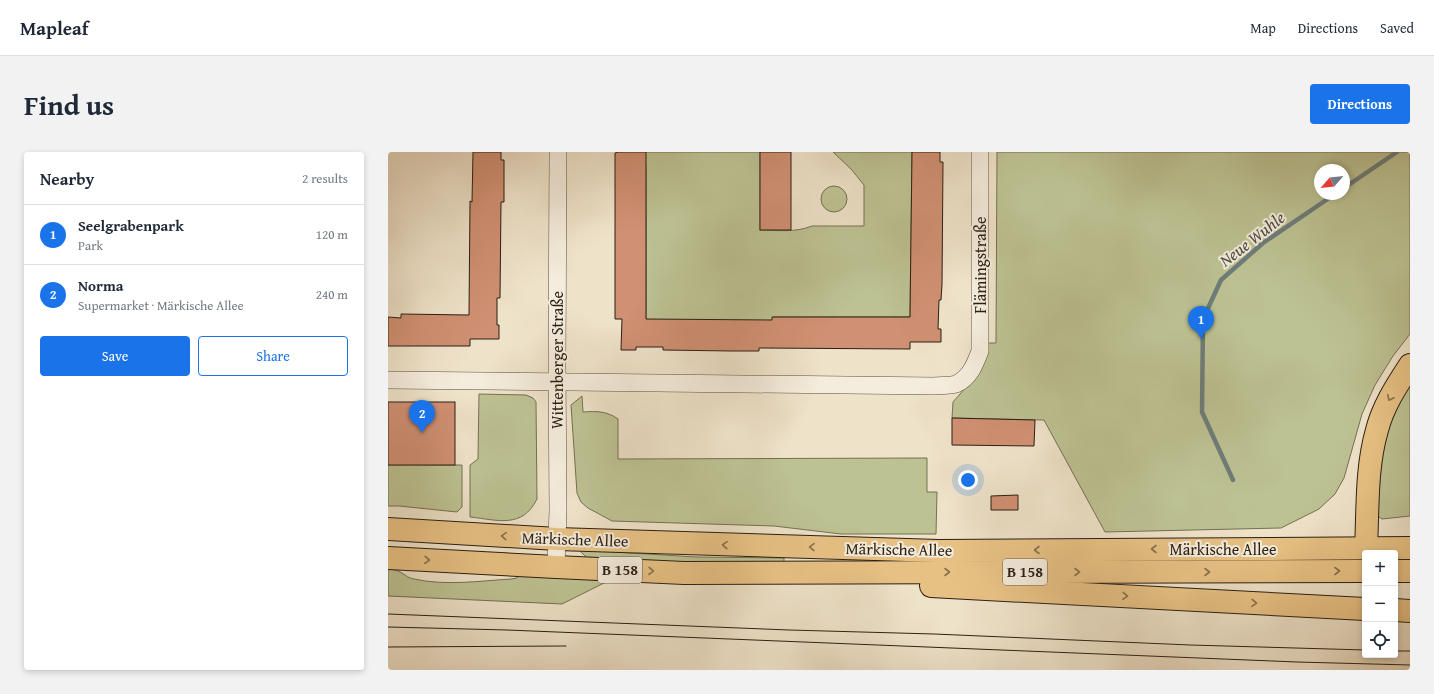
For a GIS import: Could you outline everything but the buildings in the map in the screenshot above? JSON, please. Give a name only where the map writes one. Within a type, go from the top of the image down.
[{"type":"main road","points":[[1367,537],[1370,469],[1377,429],[1391,396],[1410,365]]},
{"type":"main road","name":"Märkische Allee","points":[[388,529],[557,539],[939,551],[1367,537],[1410,548]]},
{"type":"main road","name":"Märkische Allee","points":[[388,558],[556,568],[684,573],[1362,571]]},
{"type":"main road","points":[[1398,571],[1410,571]]},
{"type":"main road","points":[[684,573],[1362,609]]},
{"type":"main road","points":[[1398,610],[1410,611]]},
{"type":"street","name":"Wittenberger Straße","points":[[556,568],[558,510],[558,152]]},
{"type":"street","name":"Flämingstraße","points":[[557,381],[934,386],[956,384],[967,375],[975,365],[980,351],[980,152]]},
{"type":"street","points":[[388,380],[557,381]]},
{"type":"green space","points":[[644,152],[760,152],[760,230],[786,231],[799,230],[812,226],[864,226],[864,185],[851,169],[833,152],[912,152],[910,317],[773,317],[772,348],[646,319],[646,166]]},
{"type":"green space","points":[[997,152],[1410,152],[1410,334],[1393,356],[1375,385],[1362,414],[1344,478],[1335,494],[1319,509],[1281,528],[1105,532],[1044,420],[952,418],[953,402],[981,370],[987,343],[996,343]]},
{"type":"green space","points":[[834,186],[843,190],[847,199],[843,208],[834,212],[825,208],[821,199],[825,190]]},
{"type":"green space","points":[[1410,382],[1410,516],[1382,519],[1379,517],[1376,508],[1380,457],[1389,424],[1402,395]]},
{"type":"green space","points":[[479,394],[526,395],[533,398],[536,402],[537,499],[531,509],[517,519],[500,521],[470,517],[470,465],[478,459]]},
{"type":"green space","points":[[582,396],[583,412],[601,412],[610,414],[618,419],[618,459],[927,458],[927,492],[937,492],[936,534],[841,534],[774,526],[612,521],[588,508],[581,502],[577,493],[571,405]]},
{"type":"green space","points":[[388,465],[462,465],[462,507],[457,512],[388,506]]},
{"type":"green space","points":[[582,550],[696,557],[784,558],[784,564],[682,564],[587,558],[581,552]]},
{"type":"green space","points":[[388,569],[393,569],[414,579],[438,582],[511,579],[517,578],[519,574],[608,581],[562,604],[388,596]]},
{"type":"waterway","name":"Neue Wuhle","points":[[1350,184],[1397,152]]},
{"type":"waterway","name":"Neue Wuhle","points":[[1233,480],[1202,412],[1203,319],[1221,280],[1263,243],[1326,200]]},
{"type":"tram line","points":[[388,614],[1190,645],[1362,650]]},
{"type":"tram line","points":[[388,627],[507,630],[1297,662],[1410,665]]},
{"type":"tram line","points":[[388,647],[566,646]]},
{"type":"tram line","points":[[1398,651],[1410,651]]},
{"type":"place","name":"Seelgrabenpark","points":[[1201,339]]},
{"type":"place","name":"Norma","points":[[422,433]]}]
